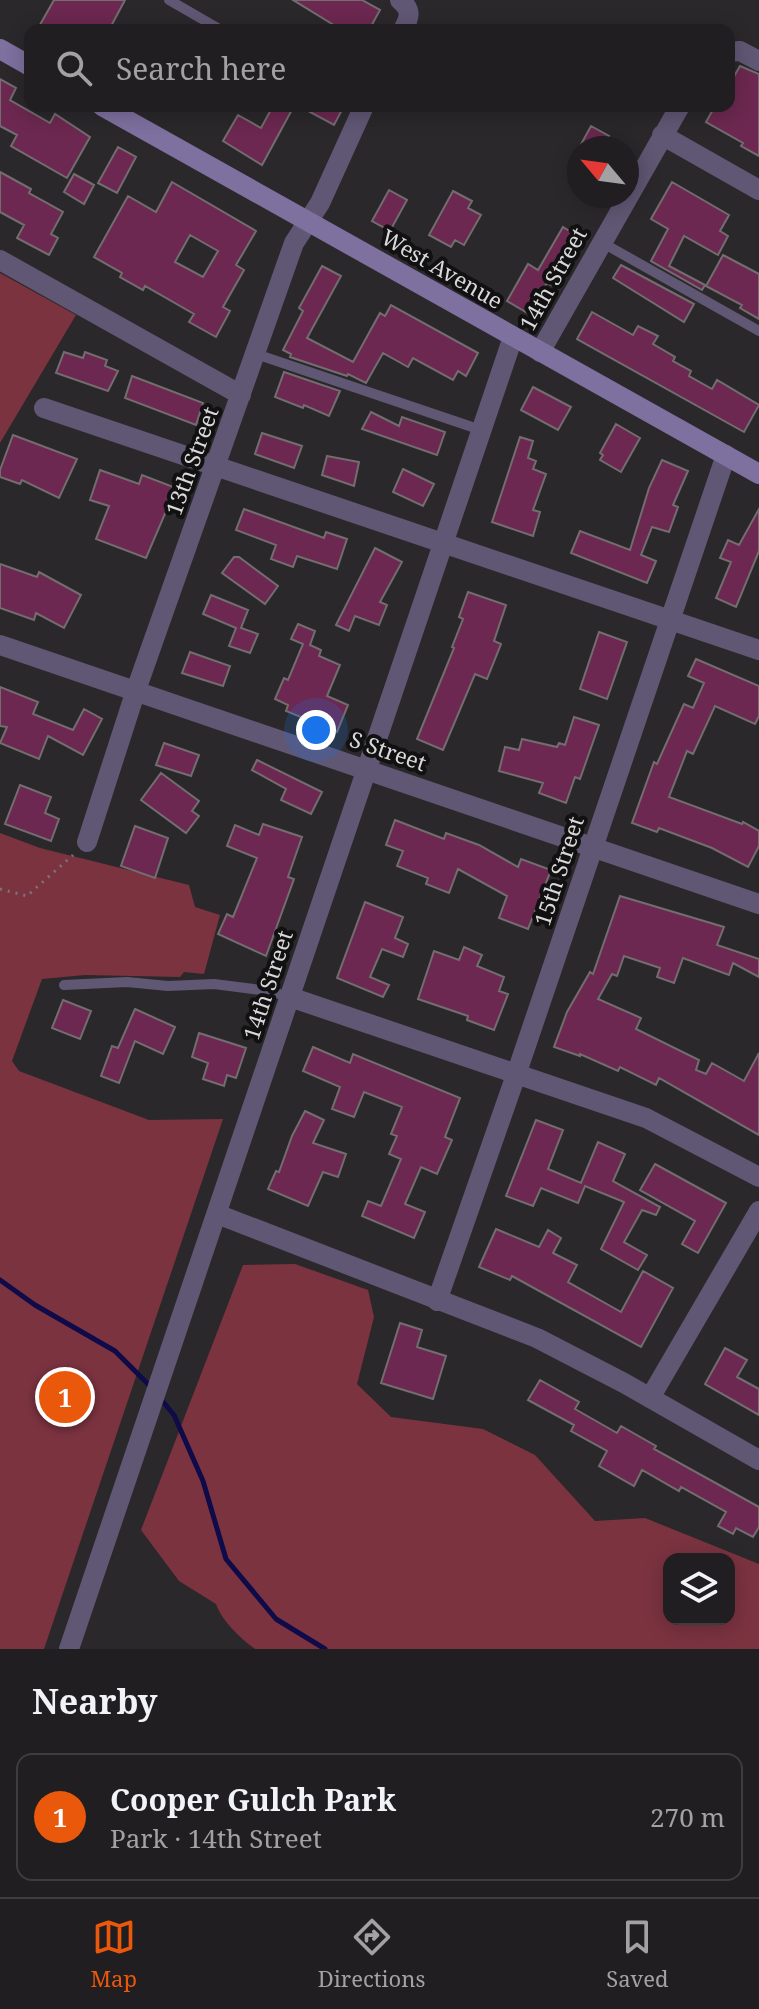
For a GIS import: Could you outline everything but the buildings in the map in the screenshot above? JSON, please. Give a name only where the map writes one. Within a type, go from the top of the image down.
[{"type":"main road","points":[[0,49],[24,63]]},
{"type":"main road","name":"West Avenue","points":[[113,112],[759,474]]},
{"type":"street","points":[[735,51],[759,61]]},
{"type":"street","name":"13th Street","points":[[87,842],[136,690],[294,243],[320,203],[358,112]]},
{"type":"street","name":"14th Street","points":[[540,352],[676,112]]},
{"type":"street","points":[[662,135],[759,190]]},
{"type":"street","points":[[0,260],[241,395]]},
{"type":"street","name":"14th Street","points":[[69,1649],[513,337]]},
{"type":"street","points":[[44,408],[759,650]]},
{"type":"street","name":"15th Street","points":[[437,1301],[726,455]]},
{"type":"street","name":"S Street","points":[[0,645],[759,904]]},
{"type":"street","points":[[290,997],[646,1118],[759,1177]]},
{"type":"street","points":[[650,1398],[759,1211]]},
{"type":"street","points":[[217,1214],[537,1338],[759,1460]]},
{"type":"lane","points":[[169,0],[211,24]]},
{"type":"lane","points":[[601,242],[759,331]]},
{"type":"lane","points":[[256,354],[481,430]]},
{"type":"lane","points":[[64,985],[127,982],[168,986],[214,984],[290,997]]},
{"type":"path","points":[[0,889],[27,896],[87,842]]},
{"type":"shaded area","points":[[0,273],[76,315],[0,443]]},
{"type":"shaded area","points":[[0,833],[40,848],[189,885],[195,907],[220,915],[204,974],[184,972],[180,977],[85,975],[42,979],[12,1061],[19,1071],[149,1120],[223,1119],[44,1649],[0,1649]]},
{"type":"shaded area","points":[[295,1264],[368,1290],[374,1317],[357,1384],[391,1417],[483,1429],[535,1455],[595,1521],[645,1518],[732,1553],[663,1553],[663,1625],[735,1625],[735,1554],[759,1564],[759,1649],[255,1649],[232,1629],[216,1604],[179,1581],[141,1530],[243,1265]]},
{"type":"waterway","points":[[0,1280],[35,1305],[115,1351],[151,1387]]},
{"type":"waterway","points":[[160,1398],[174,1415],[203,1481],[226,1559],[276,1619],[325,1649]]},
{"type":"place","name":"Cooper Gulch Park","points":[[65,1397]]}]
